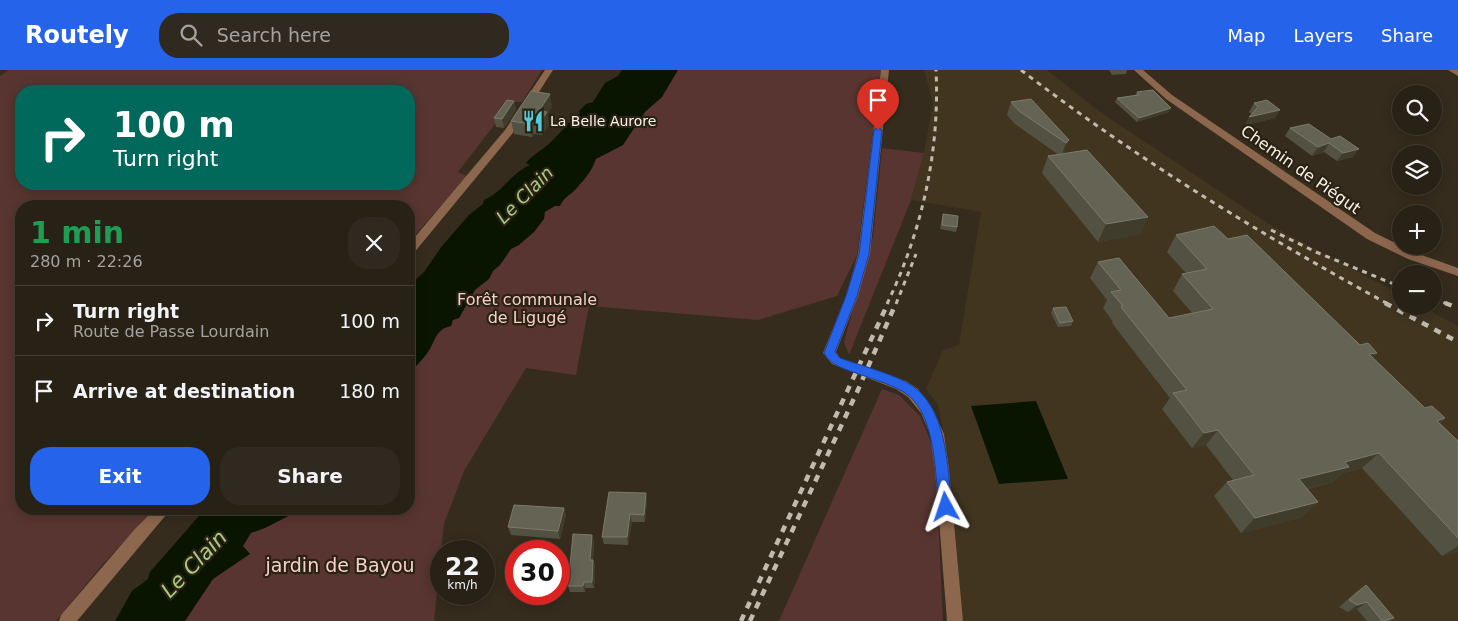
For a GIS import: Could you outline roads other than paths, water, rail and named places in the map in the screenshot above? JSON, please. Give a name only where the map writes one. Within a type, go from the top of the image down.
[{"type":"street","points":[[415,243],[509,132],[549,70]]},
{"type":"street","points":[[885,70],[864,254],[852,296],[829,353],[836,361],[901,385],[913,393],[926,410],[937,434],[942,469],[955,621]]},
{"type":"street","name":"Chemin de Piégut","points":[[1138,70],[1169,96],[1371,236],[1405,254],[1458,272]]},
{"type":"street","points":[[1452,70],[1458,73]]},
{"type":"street","points":[[66,621],[158,515]]},
{"type":"water","name":"Le Clain","points":[[622,70],[678,70],[662,97],[645,112],[623,145],[596,159],[585,179],[560,206],[555,206],[545,212],[544,219],[534,232],[519,245],[511,249],[500,265],[493,271],[489,279],[475,290],[459,318],[453,320],[451,326],[446,327],[440,332],[428,352],[415,368],[415,280],[424,272],[442,246],[469,215],[483,204],[484,200],[496,193],[517,173],[530,165],[526,163],[551,142],[580,113],[579,111],[586,104],[593,102],[605,83],[618,76]]},
{"type":"water","points":[[1036,401],[1068,479],[999,484],[971,406]]},
{"type":"water","name":"Le Clain","points":[[200,515],[290,515],[251,533],[243,546],[250,554],[213,579],[185,621],[115,621],[132,591],[148,579],[150,572]]},
{"type":"railway","points":[[887,304],[910,248],[926,190],[935,130],[936,70]]},
{"type":"railway","points":[[1021,70],[1154,165],[1246,223],[1388,304]]},
{"type":"railway","points":[[1271,230],[1316,252],[1392,283]]},
{"type":"railway","points":[[896,304],[916,254]]},
{"type":"railway","points":[[1442,302],[1448,304]]},
{"type":"railway","points":[[741,621],[888,303]]},
{"type":"railway","points":[[750,621],[857,392],[896,303]]},
{"type":"railway","points":[[1385,303],[1458,342]]},
{"type":"railway","points":[[1445,303],[1458,308]]},
{"type":"place","name":"La Belle Aurore","points":[[533,121]]},
{"type":"park label","name":"Forêt communale de Ligugé","points":[[527,308]]},
{"type":"park label","name":"jardin de Bayou","points":[[340,565]]}]
